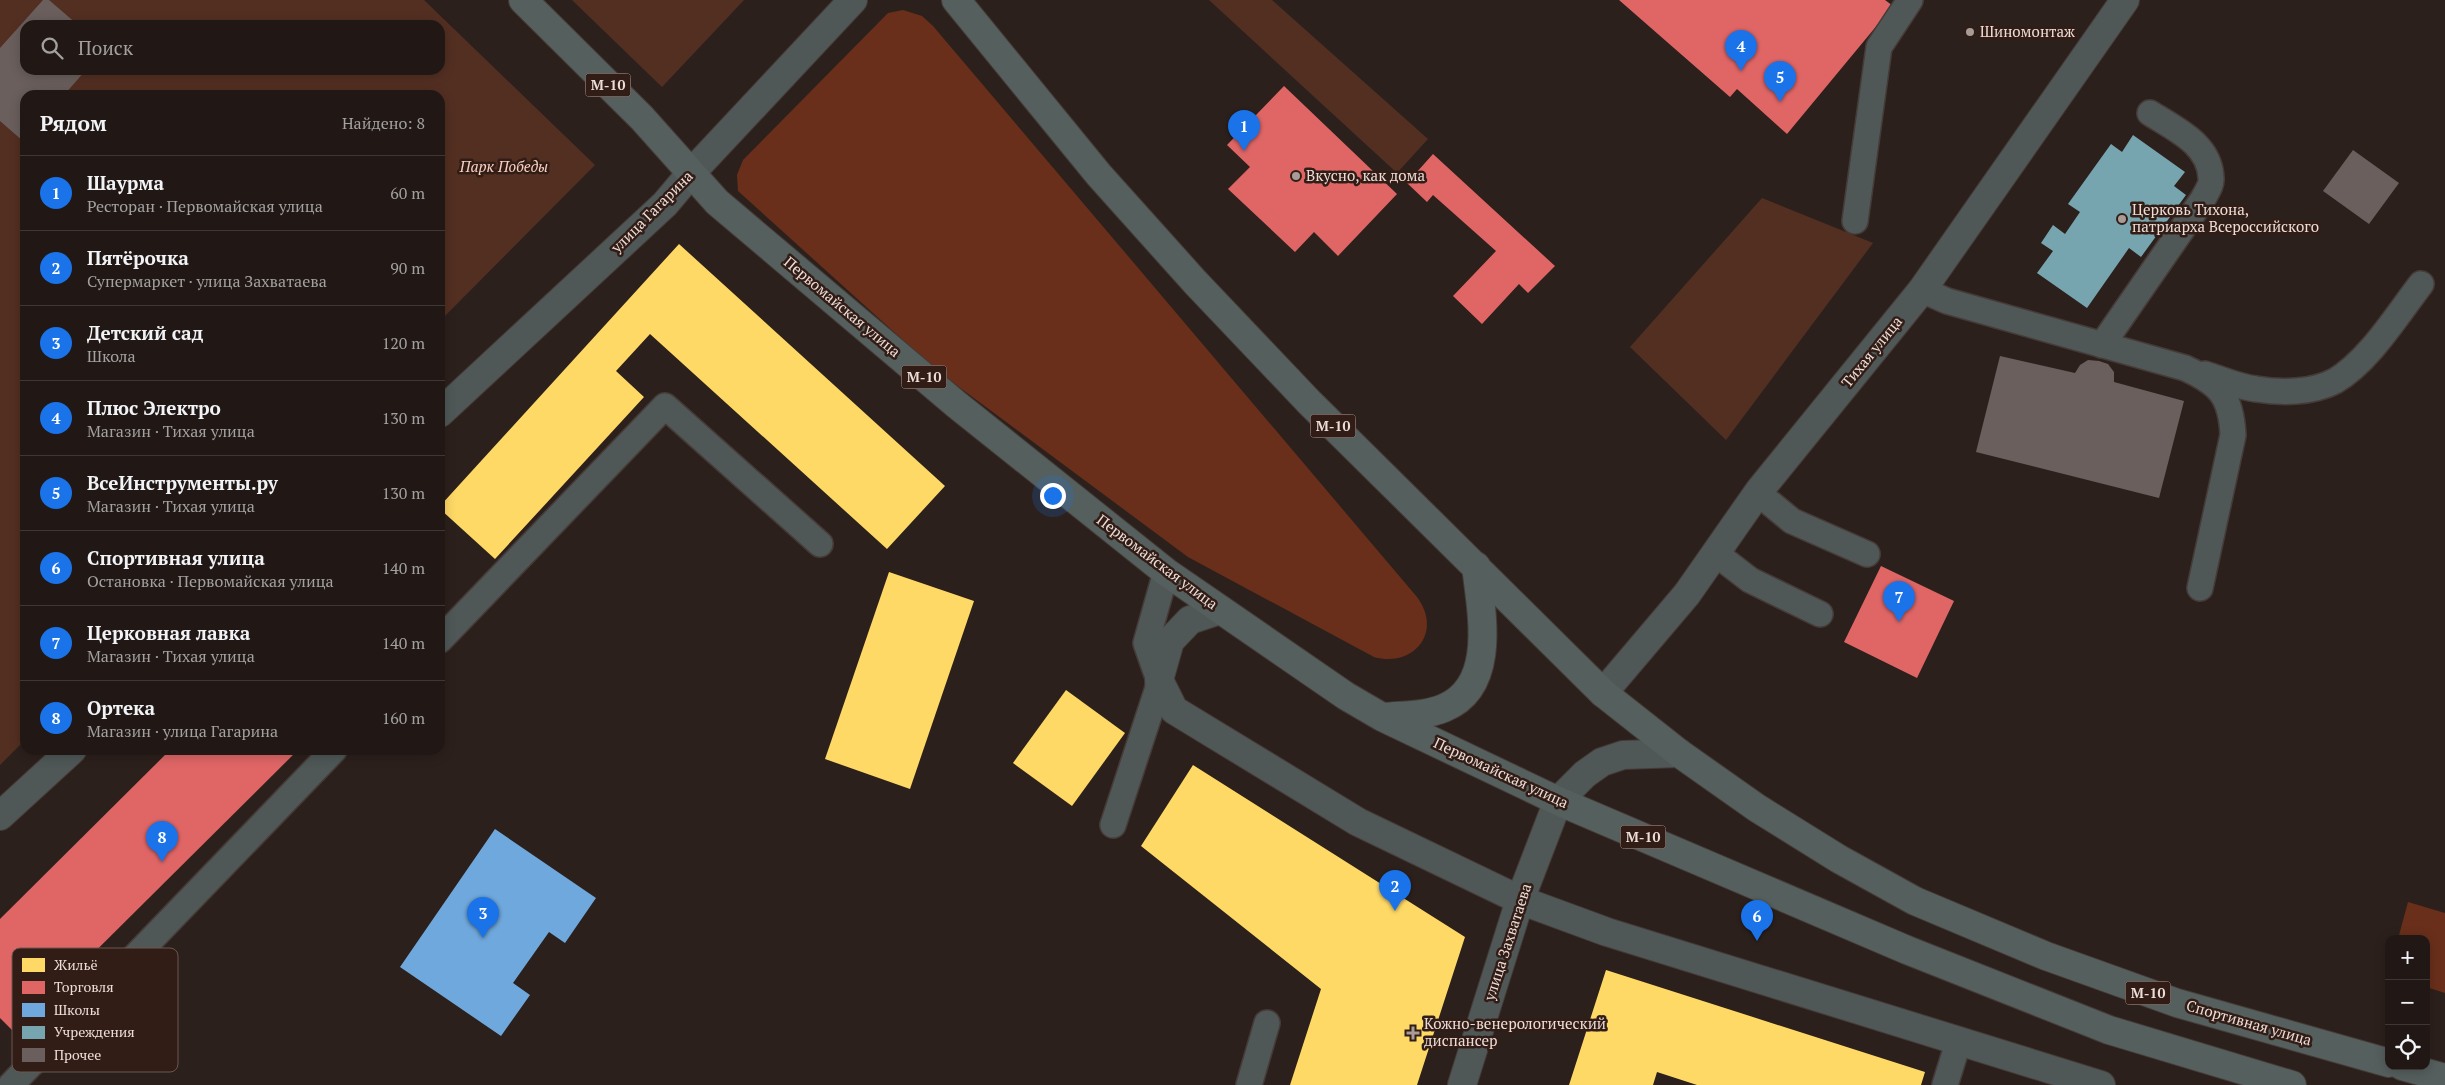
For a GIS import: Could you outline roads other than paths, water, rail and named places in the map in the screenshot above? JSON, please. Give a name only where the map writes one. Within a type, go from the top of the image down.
[{"type":"highway","name":"Первомайская улица","points":[[523,0],[642,118],[717,202],[942,392],[1166,572],[1346,696],[1382,717],[1558,801],[1907,950],[2109,1030],[2292,1085]]},
{"type":"highway","name":"М-10","points":[[956,0],[1099,175],[1195,282],[1309,402],[1603,693],[1679,753]]},
{"type":"highway","points":[[1382,717],[1424,714],[1445,708],[1464,696],[1479,664],[1483,631],[1476,566]]},
{"type":"highway","name":"Спортивная улица","points":[[1679,753],[1757,808],[1840,859],[1915,901],[2046,956],[2178,1003],[2385,1062]]},
{"type":"highway","points":[[2416,1070],[2445,1078]]},
{"type":"street","name":"улица Гагарина","points":[[445,409],[665,204],[692,172],[853,0]]},
{"type":"street","name":"Тихая улица","points":[[1603,693],[1687,594],[1758,493],[1922,290],[2125,0]]},
{"type":"street","points":[[1220,610],[1190,620],[1170,641],[1159,680],[1174,710],[1358,822],[1520,900],[1607,932],[2101,1085]]},
{"type":"street","points":[[1558,801],[1585,774],[1602,762],[1623,754],[1679,753]]},
{"type":"street","points":[[0,816],[67,755]]},
{"type":"street","name":"улица Захватаева","points":[[1462,1085],[1520,900],[1558,801]]},
{"type":"lane","points":[[1855,221],[1879,47],[1910,0]]},
{"type":"lane","points":[[2102,344],[2203,200],[2212,180],[2208,160],[2196,143],[2150,113]]},
{"type":"lane","points":[[1922,290],[1947,302],[2102,344],[2254,389],[2284,392],[2334,382],[2353,368],[2371,349],[2421,284]]},
{"type":"lane","points":[[2185,368],[2209,379],[2224,397],[2232,420],[2233,435],[2200,588]]},
{"type":"lane","points":[[445,632],[665,406],[820,544]]},
{"type":"lane","points":[[1758,493],[1792,521],[1867,554]]},
{"type":"lane","points":[[1715,553],[1750,580],[1820,614]]},
{"type":"lane","points":[[1113,825],[1154,701],[1159,680],[1146,643],[1166,572]]},
{"type":"lane","points":[[143,948],[329,755]]},
{"type":"lane","points":[[1249,1085],[1267,1023]]},
{"type":"lane","points":[[1945,1085],[1959,1040]]},
{"type":"lane","points":[[11,1085],[24,1072]]},
{"type":"lane","points":[[0,1078],[6,1085]]},
{"type":"place","name":"Шиномонтаж","points":[[1970,32]]},
{"type":"place","name":"Плюс Электро","points":[[1741,71]]},
{"type":"place","name":"ВсеИнструменты.ру","points":[[1780,102]]},
{"type":"place","name":"Шаурма","points":[[1244,151]]},
{"type":"place","name":"Вкусно, как дома","points":[[1296,176]]},
{"type":"place","name":"Церковь Тихона, патриарха Всероссийского","points":[[2122,219]]},
{"type":"place","name":"Церковная лавка","points":[[1899,622]]},
{"type":"place","name":"Ортека","points":[[162,862]]},
{"type":"place","name":"Пятёрочка","points":[[1395,911]]},
{"type":"place","name":"Детский сад","points":[[483,938]]},
{"type":"place","name":"Спортивная улица","points":[[1757,941]]},
{"type":"place","name":"Кожно-венерологический диспансер","points":[[1413,1033]]},
{"type":"park label","name":"Парк Победы","points":[[504,167]]}]
